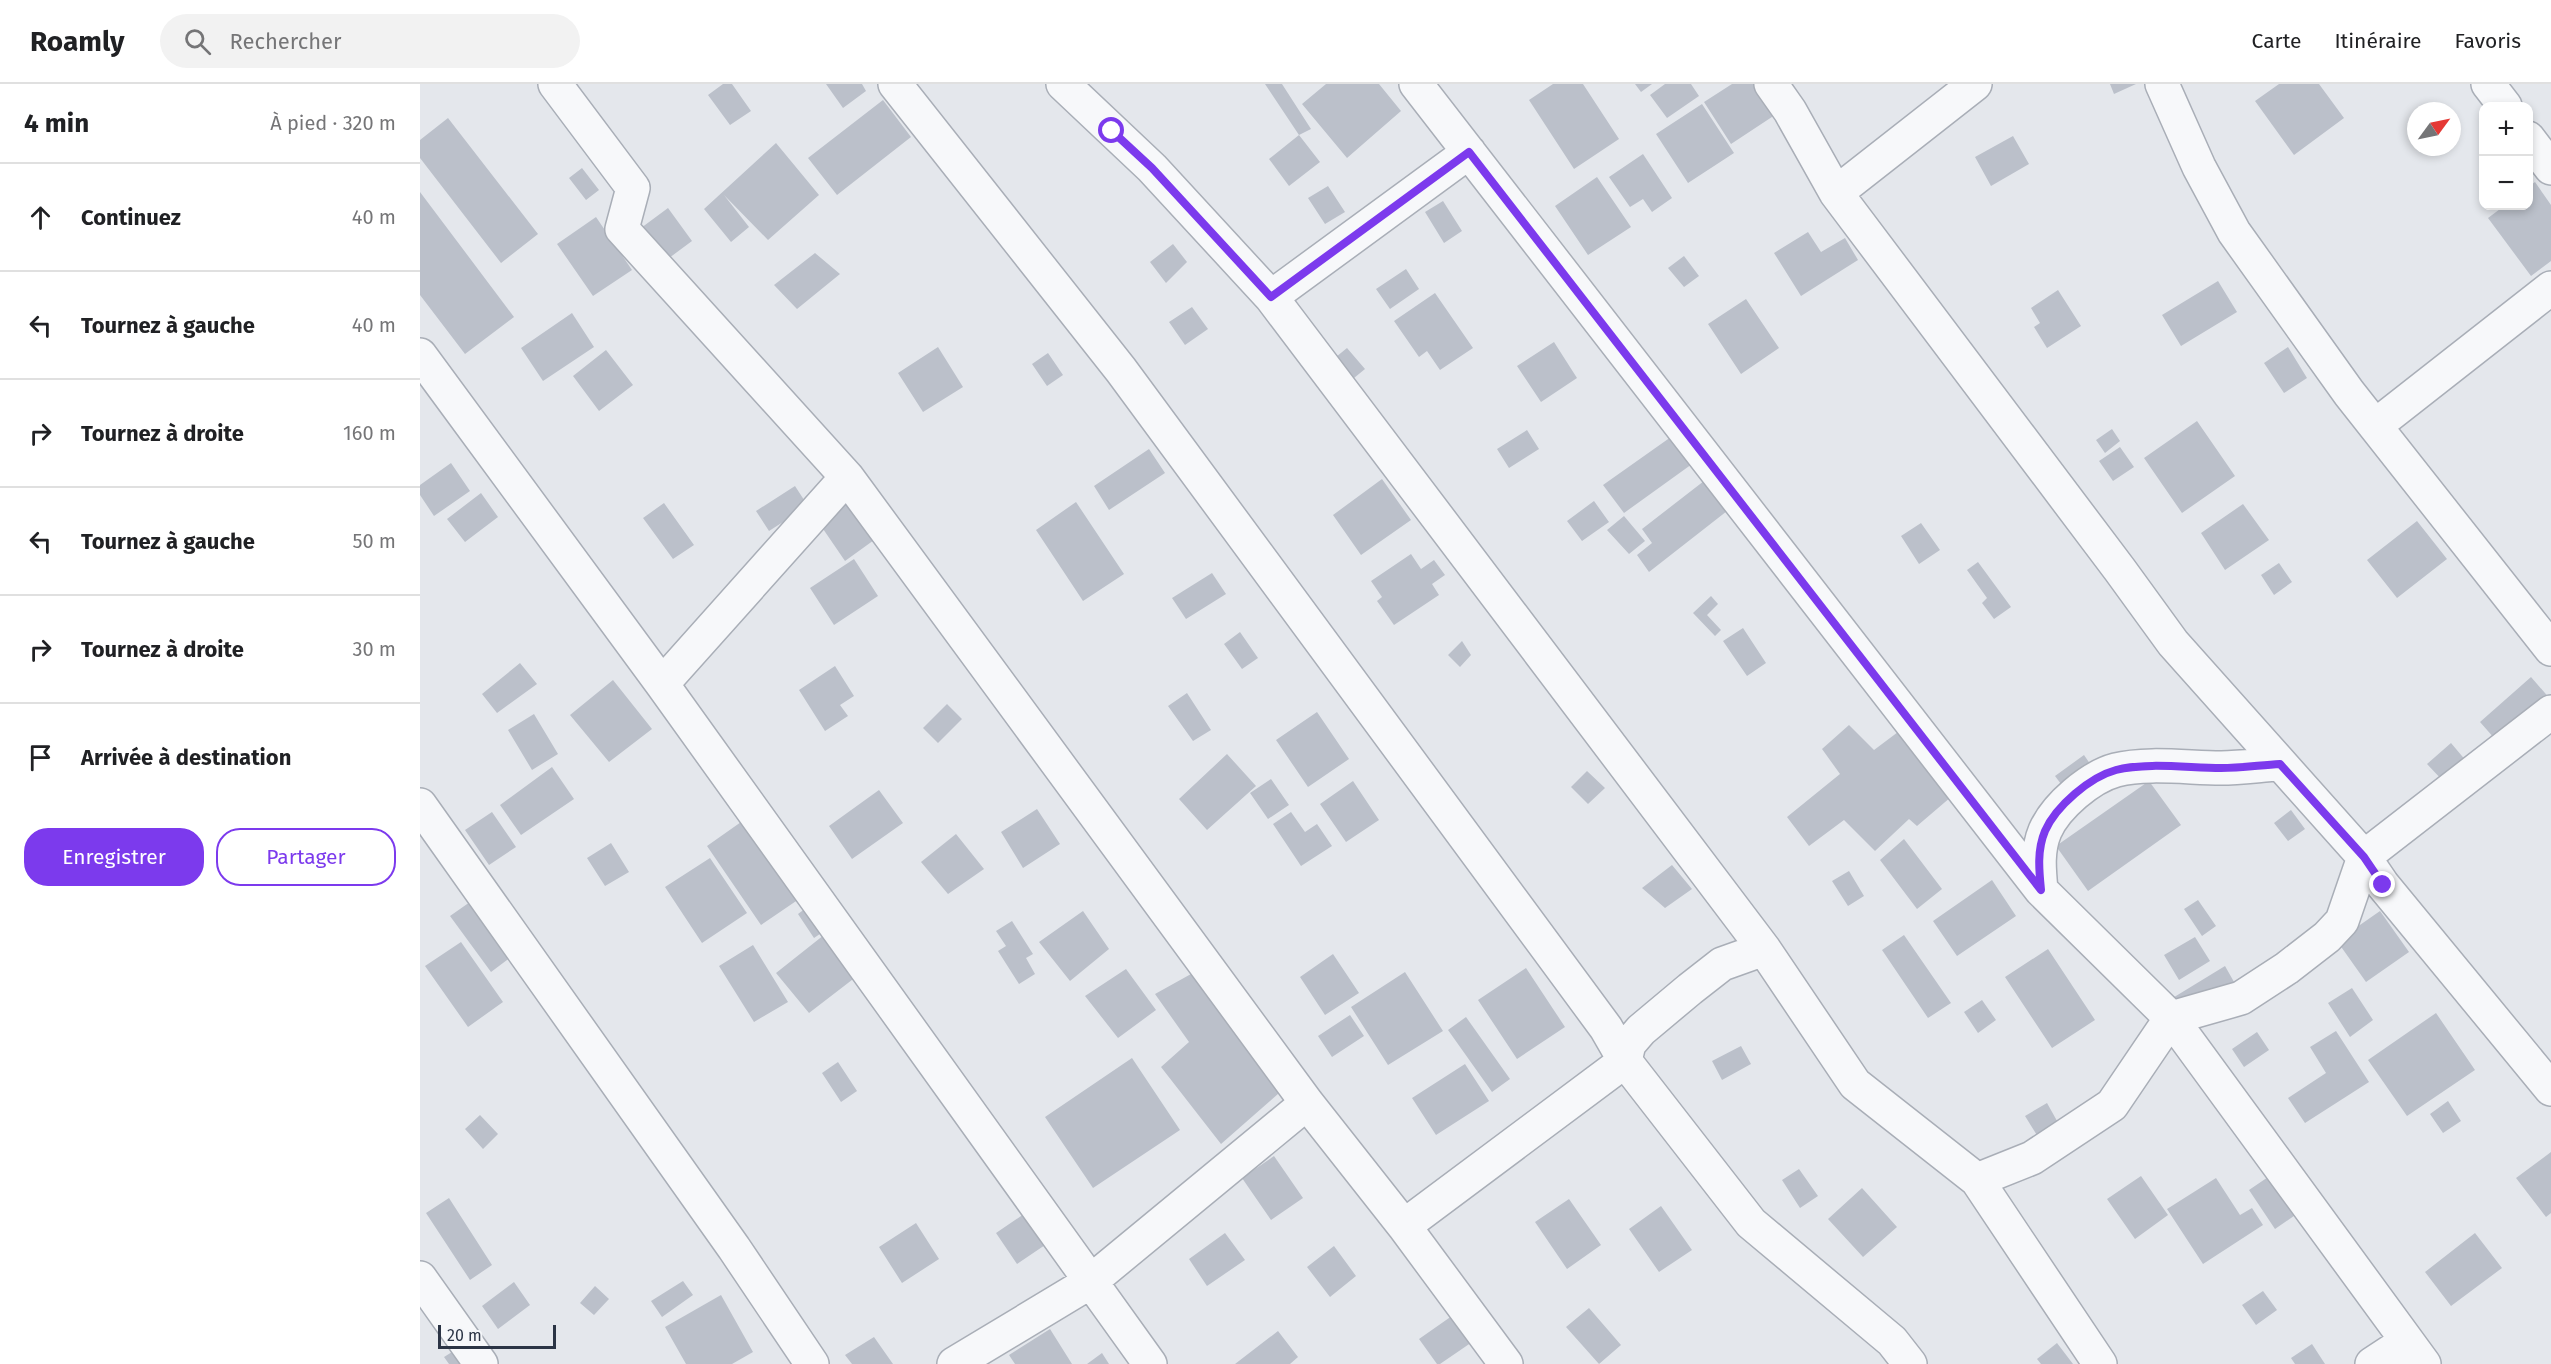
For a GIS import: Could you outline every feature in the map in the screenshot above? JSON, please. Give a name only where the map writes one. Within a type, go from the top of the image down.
[{"type":"street","points":[[555,84],[633,188],[622,229],[847,477],[1307,1103],[1404,1226],[1506,1364]]},
{"type":"street","points":[[895,84],[1121,370],[1606,1028],[1625,1061],[1751,1223],[1892,1341],[1910,1364]]},
{"type":"street","points":[[1063,84],[1152,168],[1271,297],[1764,949],[1856,1084],[1977,1180],[2100,1364]]},
{"type":"street","points":[[1416,84],[2041,890],[2171,1018],[2415,1353],[2372,1364]]},
{"type":"street","points":[[1771,84],[1790,111],[1836,193],[2173,643],[2364,857],[2383,885],[2551,1089]]},
{"type":"street","points":[[1836,193],[1975,84]]},
{"type":"street","points":[[2162,84],[2199,167],[2234,232],[2375,426],[2551,649]]},
{"type":"street","points":[[2488,84],[2502,102]]},
{"type":"street","points":[[2533,143],[2551,168]]},
{"type":"street","points":[[1271,297],[1469,152]]},
{"type":"street","points":[[2375,426],[2551,288]]},
{"type":"street","points":[[420,355],[662,684],[1150,1364]]},
{"type":"street","points":[[662,684],[847,477]]},
{"type":"street","points":[[1977,1180],[2032,1158],[2112,1105],[2171,1018],[2241,998],[2287,968],[2327,937],[2342,921],[2364,857],[2551,712]]},
{"type":"street","points":[[2041,890],[2038,865],[2046,830],[2062,808],[2088,783],[2117,770],[2170,766],[2222,768],[2280,764]]},
{"type":"street","points":[[420,805],[734,1248],[812,1364]]},
{"type":"street","points":[[1404,1226],[1625,1061],[1629,1044],[1641,1030],[1722,964],[1764,949]]},
{"type":"street","points":[[954,1364],[1090,1282],[1307,1103]]},
{"type":"street","points":[[420,1278],[481,1364]]},
{"type":"building","points":[[723,84],[732,84],[751,111],[730,125],[708,95]]},
{"type":"building","points":[[826,84],[862,84],[866,91],[843,108]]},
{"type":"building","points":[[1265,84],[1282,84],[1311,129],[1299,135]]},
{"type":"building","points":[[1326,84],[1379,84],[1401,111],[1347,158],[1302,104]]},
{"type":"building","points":[[1553,84],[1583,84],[1619,139],[1574,169],[1529,100]]},
{"type":"building","points":[[1635,84],[1652,84],[1641,92]]},
{"type":"building","points":[[1665,84],[1691,84],[1699,96],[1667,118],[1650,95]]},
{"type":"building","points":[[1732,84],[1759,84],[1778,113],[1731,144],[1704,102]]},
{"type":"building","points":[[2110,84],[2136,84],[2114,94]]},
{"type":"building","points":[[2279,84],[2319,84],[2344,118],[2294,155],[2255,101]]},
{"type":"building","points":[[883,100],[911,137],[837,195],[808,158]]},
{"type":"building","points":[[1702,104],[1734,153],[1688,183],[1656,134]]},
{"type":"building","points":[[448,118],[538,234],[501,263],[420,158],[420,140]]},
{"type":"building","points":[[1299,135],[1320,162],[1289,186],[1269,159]]},
{"type":"building","points":[[2013,136],[2029,164],[1991,186],[1975,157]]},
{"type":"building","points":[[776,143],[819,195],[768,240],[724,195],[749,227],[731,242],[704,209]]},
{"type":"building","points":[[1643,154],[1672,198],[1652,212],[1643,199],[1630,207],[1609,177]]},
{"type":"building","points":[[582,168],[599,190],[586,200],[569,178]]},
{"type":"building","points":[[1597,177],[1631,227],[1588,255],[1555,206]]},
{"type":"building","points":[[2535,182],[2551,205],[2551,261],[2531,276],[2488,218],[2499,210],[2533,210],[2533,183]]},
{"type":"building","points":[[1328,186],[1345,212],[1325,224],[1308,198]]},
{"type":"building","points":[[420,192],[514,317],[465,354],[420,295]]},
{"type":"building","points":[[1443,201],[1462,231],[1444,243],[1425,212]]},
{"type":"building","points":[[668,208],[692,241],[665,261],[641,228]]},
{"type":"building","points":[[596,217],[632,270],[593,296],[557,244]]},
{"type":"building","points":[[1808,232],[1821,252],[1845,238],[1858,260],[1801,296],[1774,253]]},
{"type":"building","points":[[1173,244],[1187,262],[1166,283],[1150,262]]},
{"type":"building","points":[[815,253],[840,274],[797,309],[774,285]]},
{"type":"building","points":[[1684,256],[1699,276],[1684,287],[1668,268]]},
{"type":"building","points":[[1406,269],[1419,289],[1390,309],[1376,289]]},
{"type":"building","points":[[2218,281],[2237,312],[2181,346],[2162,315]]},
{"type":"building","points":[[2058,290],[2081,326],[2047,348],[2034,327],[2040,323],[2031,308]]},
{"type":"building","points":[[1435,293],[1473,348],[1440,370],[1427,351],[1419,357],[1394,321]]},
{"type":"building","points":[[1746,299],[1779,348],[1741,374],[1708,324]]},
{"type":"building","points":[[1192,307],[1208,329],[1185,345],[1169,322]]},
{"type":"building","points":[[572,313],[594,347],[543,381],[521,348]]},
{"type":"building","points":[[1554,342],[1577,378],[1541,402],[1517,366]]},
{"type":"building","points":[[938,347],[963,387],[923,412],[898,373]]},
{"type":"building","points":[[2288,347],[2307,378],[2284,393],[2264,363]]},
{"type":"building","points":[[1347,348],[1365,369],[1354,378],[1336,357]]},
{"type":"building","points":[[606,350],[633,385],[599,411],[573,376]]},
{"type":"building","points":[[1048,353],[1063,375],[1047,386],[1032,364]]},
{"type":"building","points":[[2197,421],[2235,476],[2182,513],[2144,458]]},
{"type":"building","points":[[2112,429],[2120,441],[2105,453],[2096,440]]},
{"type":"building","points":[[1527,430],[1539,449],[1509,468],[1497,449]]},
{"type":"building","points":[[1678,432],[1699,459],[1624,513],[1603,485]]},
{"type":"building","points":[[2120,447],[2134,467],[2113,481],[2099,461]]},
{"type":"building","points":[[1149,449],[1165,473],[1109,510],[1094,486]]},
{"type":"building","points":[[451,463],[470,491],[434,516],[420,495],[420,485]]},
{"type":"building","points":[[1713,474],[1736,504],[1649,572],[1637,555],[1652,543],[1642,529]]},
{"type":"building","points":[[1382,479],[1411,520],[1361,555],[1333,515]]},
{"type":"building","points":[[795,486],[808,506],[769,531],[756,511]]},
{"type":"building","points":[[481,493],[498,517],[465,542],[447,519]]},
{"type":"building","points":[[855,498],[881,535],[845,561],[819,523]]},
{"type":"building","points":[[1594,501],[1609,522],[1582,541],[1567,521]]},
{"type":"building","points":[[1076,502],[1124,574],[1083,601],[1036,530]]},
{"type":"building","points":[[664,503],[694,545],[673,559],[643,518]]},
{"type":"building","points":[[2243,504],[2269,540],[2225,570],[2201,533]]},
{"type":"building","points":[[1624,516],[1645,541],[1629,554],[1607,530]]},
{"type":"building","points":[[2417,521],[2447,559],[2397,598],[2367,560]]},
{"type":"building","points":[[1921,523],[1940,550],[1919,564],[1901,536]]},
{"type":"building","points":[[1411,554],[1421,569],[1434,560],[1445,575],[1432,584],[1439,595],[1394,625],[1377,601],[1382,597],[1371,581]]},
{"type":"building","points":[[854,559],[878,596],[834,625],[810,588]]},
{"type":"building","points":[[1978,562],[2011,607],[1994,619],[1982,603],[1987,598],[1967,570]]},
{"type":"building","points":[[2279,563],[2292,582],[2274,595],[2261,575]]},
{"type":"building","points":[[1212,573],[1226,594],[1186,619],[1172,598]]},
{"type":"building","points":[[1711,596],[1718,604],[1707,615],[1721,630],[1715,636],[1693,613]]},
{"type":"building","points":[[1743,628],[1766,663],[1747,676],[1723,641]]},
{"type":"building","points":[[1240,632],[1258,658],[1242,669],[1224,644]]},
{"type":"building","points":[[1462,641],[1471,655],[1460,667],[1448,655]]},
{"type":"building","points":[[520,663],[537,684],[497,713],[482,694]]},
{"type":"building","points":[[835,666],[854,696],[840,705],[848,716],[825,731],[799,690]]},
{"type":"building","points":[[2531,677],[2551,700],[2502,747],[2480,722]]},
{"type":"building","points":[[613,680],[652,729],[609,762],[570,715]]},
{"type":"building","points":[[1187,693],[1211,730],[1193,741],[1168,706]]},
{"type":"building","points":[[947,704],[962,719],[938,743],[923,728]]},
{"type":"building","points":[[1317,712],[1349,759],[1308,787],[1276,740]]},
{"type":"building","points":[[534,714],[558,754],[532,770],[508,730]]},
{"type":"building","points":[[1849,725],[1874,750],[1906,726],[1958,791],[1917,826],[1909,819],[1875,851],[1844,820],[1809,846],[1787,817],[1840,774],[1822,749]]},
{"type":"building","points":[[2451,743],[2467,762],[2444,782],[2427,764]]},
{"type":"building","points":[[1227,754],[1256,786],[1207,830],[1179,799]]},
{"type":"building","points":[[2084,755],[2095,771],[2067,792],[2055,776]]},
{"type":"building","points":[[552,767],[574,799],[521,835],[500,805]]},
{"type":"building","points":[[1587,771],[1605,788],[1588,804],[1571,787]]},
{"type":"building","points":[[1271,779],[1289,805],[1268,819],[1250,793]]},
{"type":"building","points":[[1353,781],[1379,820],[1346,842],[1320,804]]},
{"type":"building","points":[[2149,781],[2181,825],[2088,891],[2056,846]]},
{"type":"building","points":[[879,790],[903,823],[852,859],[829,826]]},
{"type":"building","points":[[1037,809],[1060,844],[1023,868],[1001,832]]},
{"type":"building","points":[[2291,810],[2305,829],[2288,841],[2274,823]]},
{"type":"building","points":[[492,812],[516,847],[489,865],[465,830]]},
{"type":"building","points":[[1291,812],[1305,832],[1317,824],[1332,846],[1301,866],[1273,824]]},
{"type":"building","points":[[751,815],[805,895],[761,925],[707,846]]},
{"type":"building","points":[[956,834],[984,869],[948,894],[921,862]]},
{"type":"building","points":[[1904,839],[1942,889],[1917,909],[1880,860]]},
{"type":"building","points":[[611,843],[629,872],[605,886],[587,858]]},
{"type":"building","points":[[710,858],[747,913],[702,943],[665,887]]},
{"type":"building","points":[[1672,865],[1692,889],[1665,908],[1642,888]]},
{"type":"building","points":[[1849,871],[1864,896],[1848,906],[1832,881]]},
{"type":"building","points":[[1992,880],[2016,916],[1957,956],[1933,921]]},
{"type":"building","points":[[2198,900],[2216,926],[2202,936],[2184,909]]},
{"type":"building","points":[[470,902],[511,957],[491,972],[450,916]]},
{"type":"building","points":[[814,902],[830,927],[814,938],[798,914]]},
{"type":"building","points":[[1083,911],[1109,949],[1070,981],[1039,942]]},
{"type":"building","points":[[2380,911],[2409,952],[2366,982],[2337,941]]},
{"type":"building","points":[[1012,921],[1033,954],[1026,958],[1035,974],[1019,984],[998,951],[1006,946],[996,931]]},
{"type":"building","points":[[829,931],[861,973],[809,1013],[776,973]]},
{"type":"building","points":[[1904,935],[1951,1003],[1928,1018],[1882,950]]},
{"type":"building","points":[[2195,937],[2210,961],[2179,980],[2164,955]]},
{"type":"building","points":[[461,942],[503,1002],[468,1027],[425,966]]},
{"type":"building","points":[[753,945],[788,1002],[754,1022],[719,966]]},
{"type":"building","points":[[2048,949],[2095,1020],[2052,1048],[2005,977]]},
{"type":"building","points":[[1333,954],[1359,993],[1325,1015],[1300,977]]},
{"type":"building","points":[[2225,966],[2238,989],[2184,1023],[2171,999]]},
{"type":"building","points":[[1526,968],[1565,1027],[1517,1059],[1478,1000]]},
{"type":"building","points":[[1126,969],[1156,1010],[1118,1038],[1085,996]]},
{"type":"building","points":[[1200,969],[1287,1086],[1221,1144],[1161,1067],[1189,1042],[1155,994]]},
{"type":"building","points":[[1405,972],[1443,1031],[1388,1065],[1351,1007]]},
{"type":"building","points":[[2352,988],[2373,1020],[2350,1037],[2328,1003]]},
{"type":"building","points":[[1982,1000],[1996,1020],[1978,1033],[1964,1012]]},
{"type":"building","points":[[2436,1013],[2475,1070],[2407,1116],[2368,1060]]},
{"type":"building","points":[[1350,1015],[1364,1036],[1332,1057],[1318,1036]]},
{"type":"building","points":[[1466,1017],[1510,1079],[1492,1092],[1448,1030]]},
{"type":"building","points":[[2336,1031],[2369,1082],[2305,1123],[2288,1098],[2326,1073],[2310,1047]]},
{"type":"building","points":[[2257,1032],[2269,1050],[2244,1067],[2232,1049]]},
{"type":"building","points":[[1741,1046],[1751,1064],[1722,1080],[1712,1061]]},
{"type":"building","points":[[1132,1058],[1180,1130],[1093,1188],[1045,1117]]},
{"type":"building","points":[[838,1062],[857,1091],[841,1102],[822,1073]]},
{"type":"building","points":[[1465,1064],[1489,1101],[1436,1135],[1412,1098]]},
{"type":"building","points":[[2448,1101],[2461,1121],[2443,1133],[2430,1114]]},
{"type":"building","points":[[2047,1103],[2061,1128],[2040,1140],[2025,1116]]},
{"type":"building","points":[[480,1115],[498,1134],[483,1149],[465,1129]]},
{"type":"building","points":[[2551,1152],[2551,1213],[2546,1217],[2516,1178]]},
{"type":"building","points":[[1274,1156],[1303,1198],[1271,1220],[1242,1178]]},
{"type":"building","points":[[1799,1169],[1818,1196],[1800,1208],[1782,1180]]},
{"type":"building","points":[[2274,1173],[2301,1211],[2275,1229],[2249,1190]]},
{"type":"building","points":[[2141,1176],[2168,1215],[2135,1239],[2107,1199]]},
{"type":"building","points":[[2216,1178],[2240,1215],[2252,1208],[2263,1225],[2203,1264],[2167,1209]]},
{"type":"building","points":[[1862,1188],[1897,1227],[1863,1257],[1828,1219]]},
{"type":"building","points":[[449,1198],[492,1265],[470,1280],[426,1213]]},
{"type":"building","points":[[1569,1199],[1601,1245],[1567,1269],[1535,1222]]},
{"type":"building","points":[[1661,1206],[1692,1250],[1659,1272],[1629,1229]]},
{"type":"building","points":[[1027,1212],[1048,1243],[1017,1264],[996,1233]]},
{"type":"building","points":[[916,1223],[939,1259],[902,1283],[879,1247]]},
{"type":"building","points":[[1225,1233],[1245,1260],[1207,1286],[1189,1259]]},
{"type":"building","points":[[2475,1233],[2502,1268],[2451,1306],[2425,1272]]},
{"type":"building","points":[[1334,1246],[1356,1276],[1330,1297],[1307,1267]]},
{"type":"building","points":[[683,1281],[693,1295],[662,1317],[651,1301]]},
{"type":"building","points":[[514,1282],[530,1305],[498,1329],[482,1306]]},
{"type":"building","points":[[595,1286],[609,1299],[594,1315],[580,1303]]},
{"type":"building","points":[[2263,1291],[2277,1310],[2256,1325],[2242,1305]]},
{"type":"building","points":[[721,1295],[753,1352],[732,1364],[686,1364],[665,1327]]},
{"type":"building","points":[[1589,1308],[1621,1345],[1599,1364],[1566,1327]]},
{"type":"building","points":[[1459,1311],[1478,1338],[1437,1364],[1419,1339]]},
{"type":"building","points":[[1050,1329],[1072,1364],[1015,1364],[1009,1355]]},
{"type":"building","points":[[1278,1331],[1298,1357],[1290,1364],[1235,1364]]},
{"type":"building","points":[[874,1337],[893,1364],[852,1364],[845,1355]]},
{"type":"building","points":[[2057,1343],[2073,1364],[2041,1364],[2037,1359]]},
{"type":"building","points":[[2312,1344],[2325,1364],[2295,1364],[2291,1358]]},
{"type":"building","points":[[460,1347],[470,1364],[449,1364],[444,1357]]},
{"type":"building","points":[[1102,1353],[1109,1364],[1087,1364]]},
{"type":"route","points":[[1112,131],[1152,168],[1271,297],[1469,152],[2041,890],[2038,865],[2046,830],[2062,808],[2088,783],[2117,770],[2170,766],[2222,768],[2280,764],[2364,857],[2383,885]]}]
